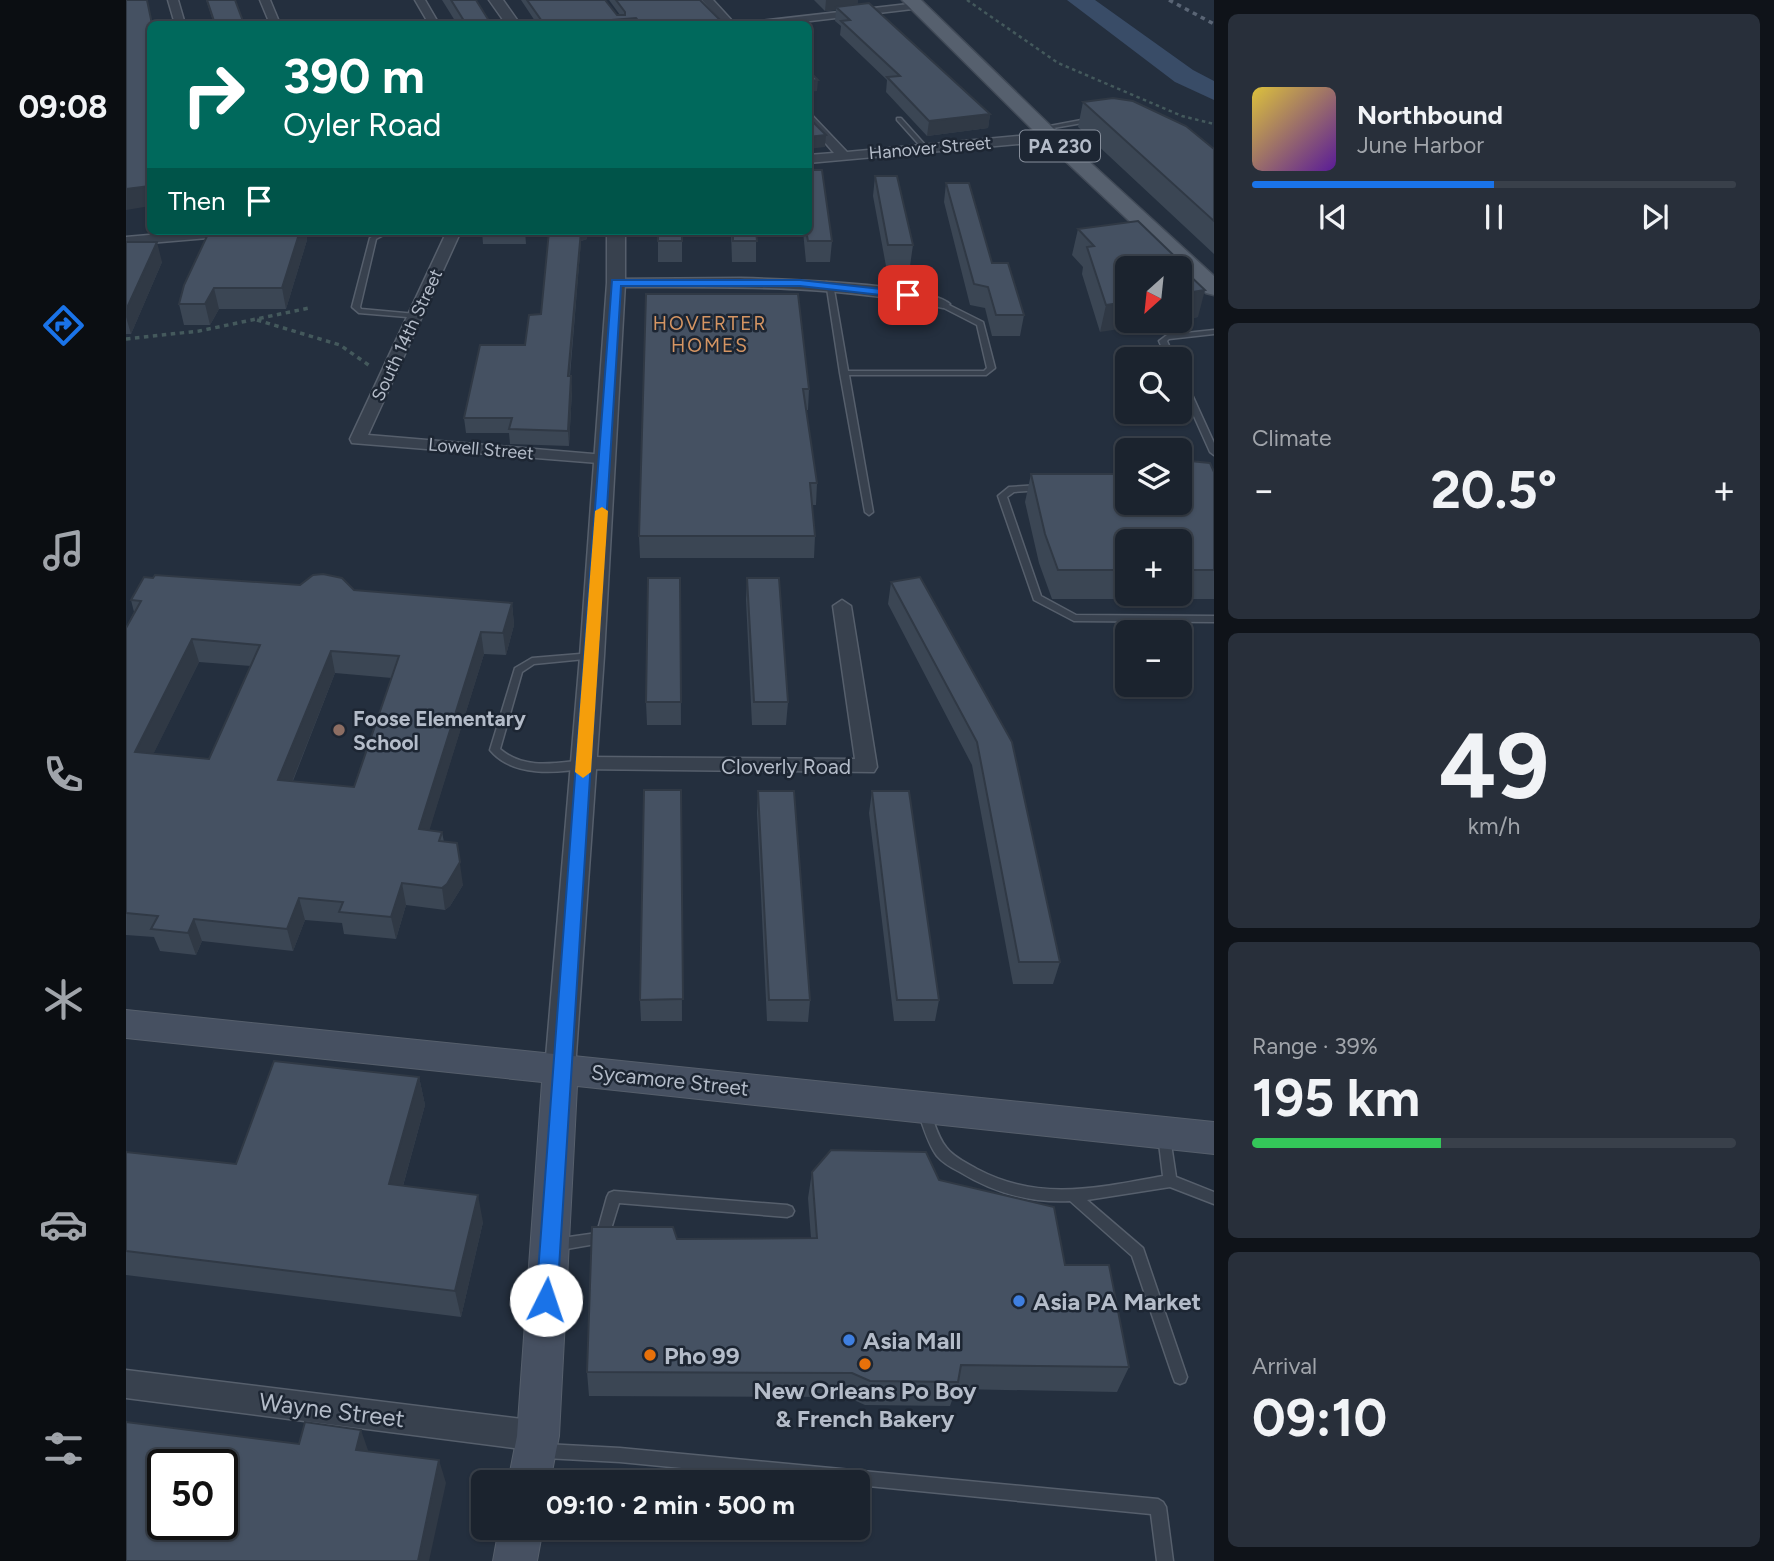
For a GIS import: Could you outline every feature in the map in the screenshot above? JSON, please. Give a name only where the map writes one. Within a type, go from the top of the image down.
[{"type":"main road","name":"PA 230","points":[[914,3],[1046,133],[1214,288]]},
{"type":"main road","name":"Sycamore Street","points":[[126,1024],[1214,1138]]},
{"type":"main road","points":[[534,1456],[561,1069]]},
{"type":"main road","points":[[515,1561],[519,1540]]},
{"type":"street","points":[[173,0],[179,21]]},
{"type":"street","points":[[265,0],[274,21]]},
{"type":"street","points":[[420,0],[432,21]]},
{"type":"street","points":[[496,0],[511,21]]},
{"type":"street","points":[[707,0],[727,21]]},
{"type":"street","points":[[783,21],[914,3]]},
{"type":"street","points":[[812,120],[844,156]]},
{"type":"street","name":"Hanover Street","points":[[812,159],[1046,133]]},
{"type":"street","points":[[126,241],[196,235]]},
{"type":"street","name":"South 14th Street","points":[[358,439],[452,235]]},
{"type":"street","points":[[561,1069],[605,460],[616,282],[616,235]]},
{"type":"street","points":[[616,282],[829,284],[908,295],[943,304]]},
{"type":"street","name":"Lowell Street","points":[[358,439],[605,460]]},
{"type":"street","name":"Cloverly Road","points":[[584,764],[867,767],[842,606]]},
{"type":"street","name":"Wayne Street","points":[[126,1384],[534,1456]]},
{"type":"lane","points":[[899,119],[925,148]]},
{"type":"lane","points":[[1046,133],[1096,120]]},
{"type":"lane","points":[[379,235],[373,238],[356,307],[359,311],[416,316]]},
{"type":"lane","points":[[829,284],[869,512]]},
{"type":"lane","points":[[845,373],[985,373],[991,368],[980,324],[943,304]]},
{"type":"lane","points":[[1166,347],[1163,341],[1167,337],[1211,332],[1214,346]]},
{"type":"lane","points":[[1192,403],[1214,452]]},
{"type":"lane","points":[[1048,488],[1012,489],[1002,496],[1037,598],[1074,618],[1214,619]]},
{"type":"lane","points":[[584,764],[520,767],[503,759],[495,750],[517,670],[532,661],[592,656]]},
{"type":"lane","points":[[922,1107],[942,1152],[988,1182],[1015,1191],[1074,1198],[1170,1181],[1214,1198]]},
{"type":"lane","points":[[1164,1132],[1170,1181]]},
{"type":"lane","points":[[550,1246],[602,1238],[614,1197],[787,1211]]},
{"type":"lane","points":[[1074,1198],[1138,1252],[1180,1377]]},
{"type":"lane","points":[[534,1456],[633,1456],[1158,1507],[1165,1561]]},
{"type":"path","points":[[967,0],[1058,63],[1182,116],[1214,124]]},
{"type":"path","points":[[126,339],[199,331],[309,308]]},
{"type":"path","points":[[255,319],[324,338],[355,353],[367,365],[390,374]]},
{"type":"building","points":[[126,0],[147,0],[151,21],[147,21],[147,186],[126,189]]},
{"type":"building","points":[[207,0],[235,0],[243,21],[214,21]]},
{"type":"building","points":[[451,0],[476,0],[489,21],[464,21]]},
{"type":"building","points":[[527,0],[605,0],[617,15],[625,15],[616,0],[700,0],[721,21],[638,21],[636,18],[542,21]]},
{"type":"building","points":[[869,3],[990,114],[929,121],[887,77],[900,76],[841,21],[850,20],[836,7]]},
{"type":"building","points":[[1113,98],[1133,101],[1186,126],[1214,149],[1214,221],[1083,102]]},
{"type":"building","points":[[812,121],[826,135],[812,137]]},
{"type":"building","points":[[812,170],[822,170],[832,241],[808,241],[807,235],[812,235]]},
{"type":"building","points":[[875,176],[897,176],[913,245],[888,245]]},
{"type":"building","points":[[946,183],[969,183],[992,263],[1008,263],[1024,315],[996,315],[988,287],[974,284]]},
{"type":"building","points":[[1138,221],[1174,256],[1115,256],[1115,304],[1106,305],[1087,247],[1094,246],[1078,229]]},
{"type":"building","points":[[208,235],[299,235],[282,288],[214,288],[205,304],[179,304],[184,285]]},
{"type":"building","points":[[549,235],[581,235],[568,376],[571,376],[568,431],[509,429],[512,418],[464,418],[480,345],[525,345],[529,315],[541,314]]},
{"type":"building","points":[[658,235],[682,235],[682,241],[658,241]]},
{"type":"building","points":[[733,235],[756,235],[757,241],[733,241]]},
{"type":"building","points":[[126,242],[157,242],[126,310]]},
{"type":"building","points":[[1192,278],[1205,290],[1192,292]]},
{"type":"building","points":[[646,294],[798,294],[809,389],[803,389],[817,483],[810,483],[815,536],[639,536]]},
{"type":"building","points":[[1192,461],[1210,463],[1214,472],[1214,570],[1192,570],[1192,529],[1115,529],[1115,570],[1058,570],[1045,534],[1031,474],[1115,474],[1115,515],[1192,515]]},
{"type":"building","points":[[155,575],[300,585],[313,575],[342,578],[354,590],[512,603],[503,633],[481,632],[419,829],[442,832],[439,841],[457,843],[460,862],[442,888],[402,883],[391,917],[339,912],[343,902],[299,898],[287,929],[194,919],[188,933],[151,929],[158,916],[126,913],[126,628],[141,601],[131,600],[144,577],[153,578]],"holes":[[[192,639],[260,645],[209,759],[135,752]],[[331,651],[399,656],[354,787],[278,780]]]},
{"type":"building","points":[[920,577],[1012,742],[1060,962],[1019,962],[977,742],[891,582]]},
{"type":"building","points":[[648,578],[680,578],[681,702],[646,702]]},
{"type":"building","points":[[747,578],[779,578],[788,702],[754,702]]},
{"type":"building","points":[[644,790],[681,790],[683,999],[640,1000]]},
{"type":"building","points":[[758,791],[794,791],[810,1000],[769,1000]]},
{"type":"building","points":[[872,791],[909,791],[939,1000],[897,1000]]},
{"type":"building","points":[[274,1061],[419,1077],[389,1184],[478,1195],[455,1291],[126,1251],[126,1152],[236,1164]]},
{"type":"building","name":"Asia Mall","points":[[831,1150],[926,1152],[939,1180],[1054,1207],[1065,1265],[1109,1265],[1129,1367],[961,1365],[958,1382],[870,1381],[852,1373],[587,1372],[592,1227],[673,1227],[677,1239],[817,1238],[812,1172]]},
{"type":"building","points":[[126,1422],[299,1444],[305,1422],[361,1430],[356,1450],[439,1460],[418,1561],[126,1561]]},
{"type":"waterway","points":[[1079,0],[1184,76],[1214,92]]},
{"type":"railway","points":[[1169,0],[1214,24]]},
{"type":"slow traffic","points":[[583,772],[602,511]]},
{"type":"place","name":"Foose Elementary School","points":[[339,730]]},
{"type":"place","name":"Asia PA Market","points":[[1019,1301]]},
{"type":"place","name":"Asia Mall","points":[[849,1340]]},
{"type":"place","name":"Pho 99","points":[[650,1355]]},
{"type":"place","name":"New Orleans Po Boy & French Bakery","points":[[865,1364]]},
{"type":"district","name":"HOVERTER HOMES","points":[[710,334]]},
{"type":"route","points":[[546,1300],[616,282],[829,284],[908,295]]}]
